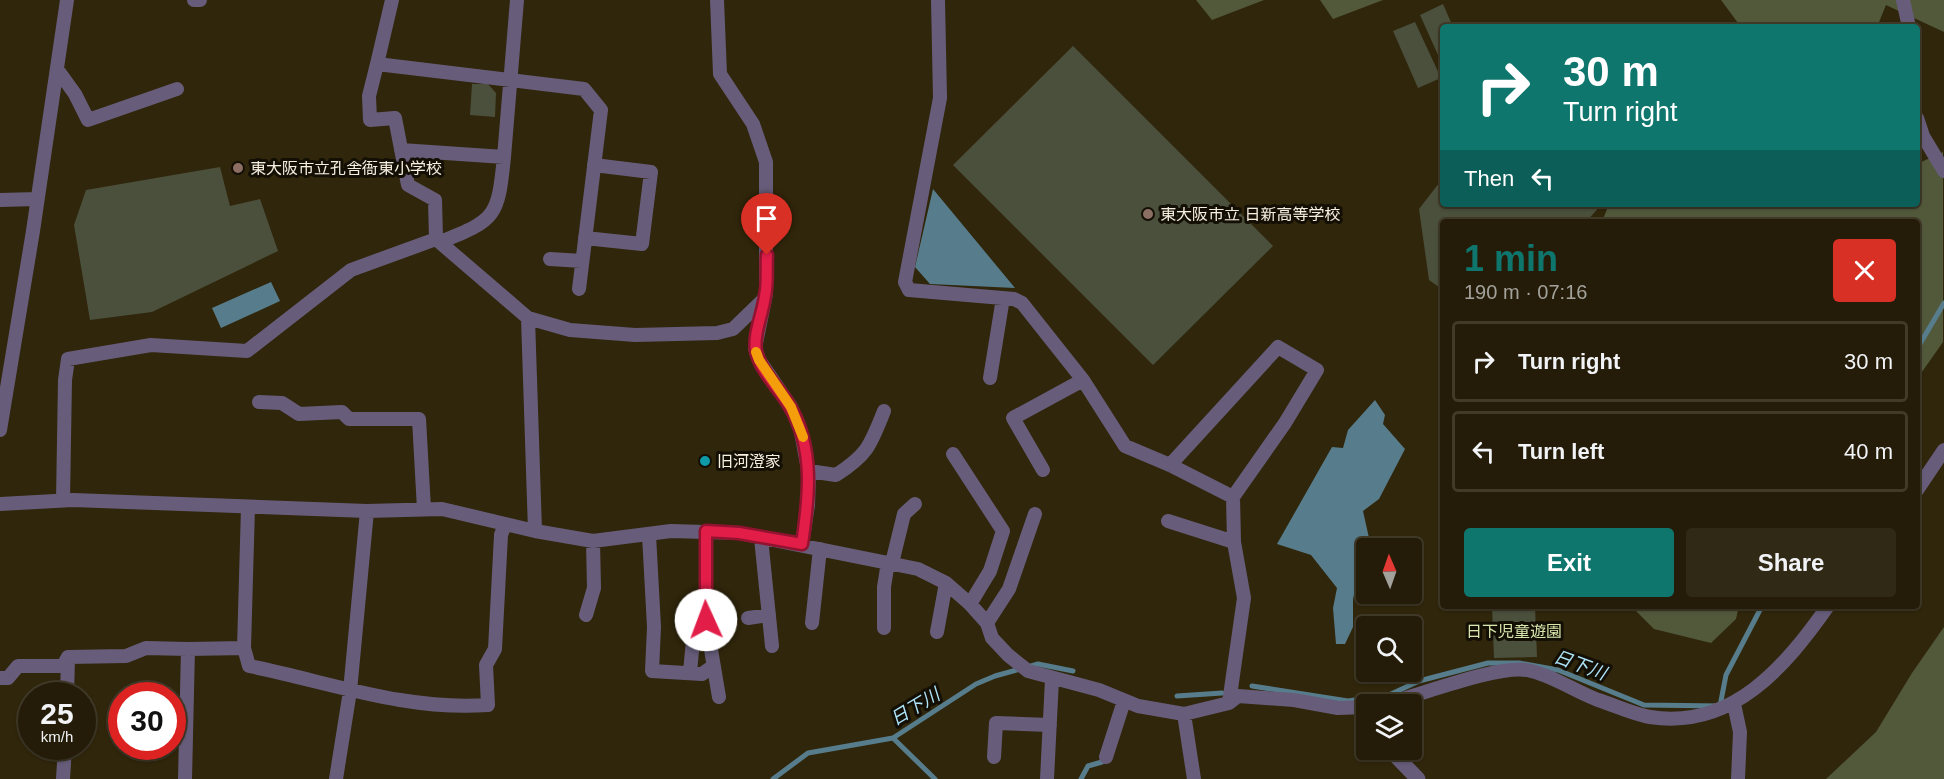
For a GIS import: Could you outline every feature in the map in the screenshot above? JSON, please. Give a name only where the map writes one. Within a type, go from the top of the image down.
[{"type":"street","points":[[0,430],[38,200],[67,0]]},
{"type":"street","points":[[194,0],[200,0]]},
{"type":"street","points":[[392,0],[369,96],[370,120],[395,118],[408,185],[435,200],[438,241],[528,318],[570,330],[635,335],[717,333],[733,329],[760,306],[766,294]]},
{"type":"street","points":[[63,500],[64,380],[68,359],[151,345],[248,351],[351,270],[474,229],[491,217],[500,192],[517,0]]},
{"type":"street","points":[[717,0],[720,74],[753,124],[766,162],[766,294],[755,348],[759,360],[791,407],[801,432],[809,471],[808,505],[802,544]]},
{"type":"street","points":[[938,0],[940,98],[905,282],[909,290],[1003,297],[1023,303],[1083,380],[1125,446],[1170,465],[1233,497]]},
{"type":"street","points":[[1903,0],[1908,24]]},
{"type":"street","points":[[377,64],[584,90],[601,110],[579,289]]},
{"type":"street","points":[[57,69],[75,94],[88,120],[177,89]]},
{"type":"street","points":[[1920,127],[1944,171]]},
{"type":"street","points":[[401,150],[504,158]]},
{"type":"street","points":[[585,238],[642,244],[651,172],[594,165]]},
{"type":"street","points":[[0,200],[38,200]]},
{"type":"street","points":[[550,259],[582,261]]},
{"type":"street","points":[[990,378],[1003,297]]},
{"type":"street","points":[[528,318],[535,531]]},
{"type":"street","points":[[1170,465],[1278,347],[1317,370],[1285,423],[1233,497],[1234,542],[1244,598],[1229,703]]},
{"type":"street","points":[[1043,470],[1013,418],[1083,380]]},
{"type":"street","points":[[259,402],[282,404],[299,414],[342,412],[349,419],[419,419],[424,509]]},
{"type":"street","points":[[809,471],[836,475],[858,461],[866,453],[884,411]]},
{"type":"street","points":[[1920,486],[1944,450]]},
{"type":"street","points":[[953,454],[1003,531],[990,571],[980,592],[970,604]]},
{"type":"street","points":[[0,504],[63,500],[367,510],[442,509],[535,531],[593,541],[706,531],[802,544],[918,569],[946,583],[970,604],[987,623],[992,638],[1023,667],[1052,679],[1099,690],[1124,701],[1184,714],[1229,703],[1238,696],[1294,700],[1338,708],[1356,707]]},
{"type":"street","points":[[884,628],[884,587],[890,563],[904,514],[915,504]]},
{"type":"street","points":[[248,507],[244,648],[249,666],[350,691],[431,705],[488,705],[486,665],[495,649],[501,534],[505,524]]},
{"type":"street","points":[[336,779],[350,691],[367,510]]},
{"type":"street","points":[[987,623],[1009,589],[1035,514]]},
{"type":"street","points":[[1168,521],[1234,542]]},
{"type":"street","points":[[706,531],[706,620],[712,667],[719,698]]},
{"type":"street","points":[[649,535],[654,627],[652,671],[702,674],[712,667]]},
{"type":"street","points":[[761,538],[772,646]]},
{"type":"street","points":[[586,615],[594,588],[593,541]]},
{"type":"street","points":[[812,623],[820,549]]},
{"type":"street","points":[[937,632],[946,583]]},
{"type":"street","points":[[1420,694],[1490,674],[1524,670],[1546,675],[1583,694],[1648,717],[1705,716],[1734,704],[1769,678],[1826,609]]},
{"type":"street","points":[[748,618],[769,615]]},
{"type":"street","points":[[690,672],[695,620],[706,620]]},
{"type":"street","points":[[68,657],[126,656],[146,648],[244,648]]},
{"type":"street","points":[[185,779],[188,649]]},
{"type":"street","points":[[0,678],[8,678],[18,666],[63,666],[68,657]]},
{"type":"street","points":[[67,682],[68,657]]},
{"type":"street","points":[[1047,779],[1052,679]]},
{"type":"street","points":[[1106,757],[1124,701]]},
{"type":"street","points":[[1734,704],[1740,732],[1738,779]]},
{"type":"street","points":[[1184,714],[1194,779]]},
{"type":"street","points":[[994,757],[996,723],[1050,725]]},
{"type":"street","points":[[63,779],[64,760]]},
{"type":"street","points":[[1400,760],[1418,779]]},
{"type":"green space","points":[[1196,0],[1264,0],[1212,20]]},
{"type":"green space","points":[[1320,0],[1383,0],[1333,19]]},
{"type":"green space","points":[[1721,0],[1944,0],[1944,32],[1886,5],[1878,24],[1739,24]]},
{"type":"green space","points":[[1443,4],[1452,24],[1440,24],[1440,59],[1420,15]]},
{"type":"green space","points":[[1415,22],[1440,78],[1418,88],[1393,31]]},
{"type":"green space","points":[[1073,46],[1273,246],[1153,365],[953,165]]},
{"type":"green space","points":[[472,84],[488,84],[496,93],[495,117],[470,115]]},
{"type":"green space","points":[[1943,152],[1943,342],[1920,375],[1920,219],[1603,219],[1608,207],[1920,207],[1920,163]]},
{"type":"green space","points":[[220,167],[230,206],[260,199],[278,251],[152,312],[90,320],[74,225],[86,190]]},
{"type":"green space","points":[[1440,182],[1440,207],[1599,207],[1589,219],[1440,219],[1440,288],[1429,280],[1419,209]]},
{"type":"green space","name":"日下児童遊園","points":[[1492,609],[1535,609],[1537,657],[1494,658]]},
{"type":"green space","points":[[1634,609],[1738,609],[1736,619],[1711,643],[1654,629]]},
{"type":"green space","points":[[1944,627],[1944,779],[1826,779],[1876,732],[1912,673]]},
{"type":"water","points":[[933,189],[1015,288],[930,284],[915,267]]},
{"type":"water","points":[[271,282],[280,301],[221,328],[212,308]]},
{"type":"water","points":[[1375,400],[1385,415],[1383,424],[1405,449],[1379,499],[1363,511],[1369,538],[1356,538],[1353,627],[1345,644],[1336,644],[1333,608],[1337,588],[1311,555],[1277,544],[1332,447],[1343,448],[1348,430]]},
{"type":"waterway","name":"日下川","points":[[1920,344],[1944,303]]},
{"type":"waterway","name":"日下川","points":[[1252,686],[1348,701],[1389,695],[1419,681],[1488,663],[1519,663],[1558,670],[1644,705],[1720,706],[1726,675],[1760,609]]},
{"type":"waterway","name":"日下川","points":[[773,779],[808,753],[893,738],[976,684],[995,676],[1038,664],[1073,671]]},
{"type":"waterway","name":"日下川","points":[[1177,696],[1222,693]]},
{"type":"waterway","points":[[893,738],[935,779]]},
{"type":"waterway","points":[[1081,779],[1088,766],[1102,762]]},
{"type":"slow traffic","points":[[756,352],[791,407],[803,437]]},
{"type":"place","name":"東大阪市立孔舎衙東小学校","points":[[238,168]]},
{"type":"place","name":"東大阪市立 日新高等学校","points":[[1148,214]]},
{"type":"place","name":"旧河澄家","points":[[705,461]]},
{"type":"route","points":[[706,620],[706,531],[739,533],[802,544],[808,505],[809,475],[806,451],[791,407],[759,360],[755,348],[766,294],[767,255]]}]
